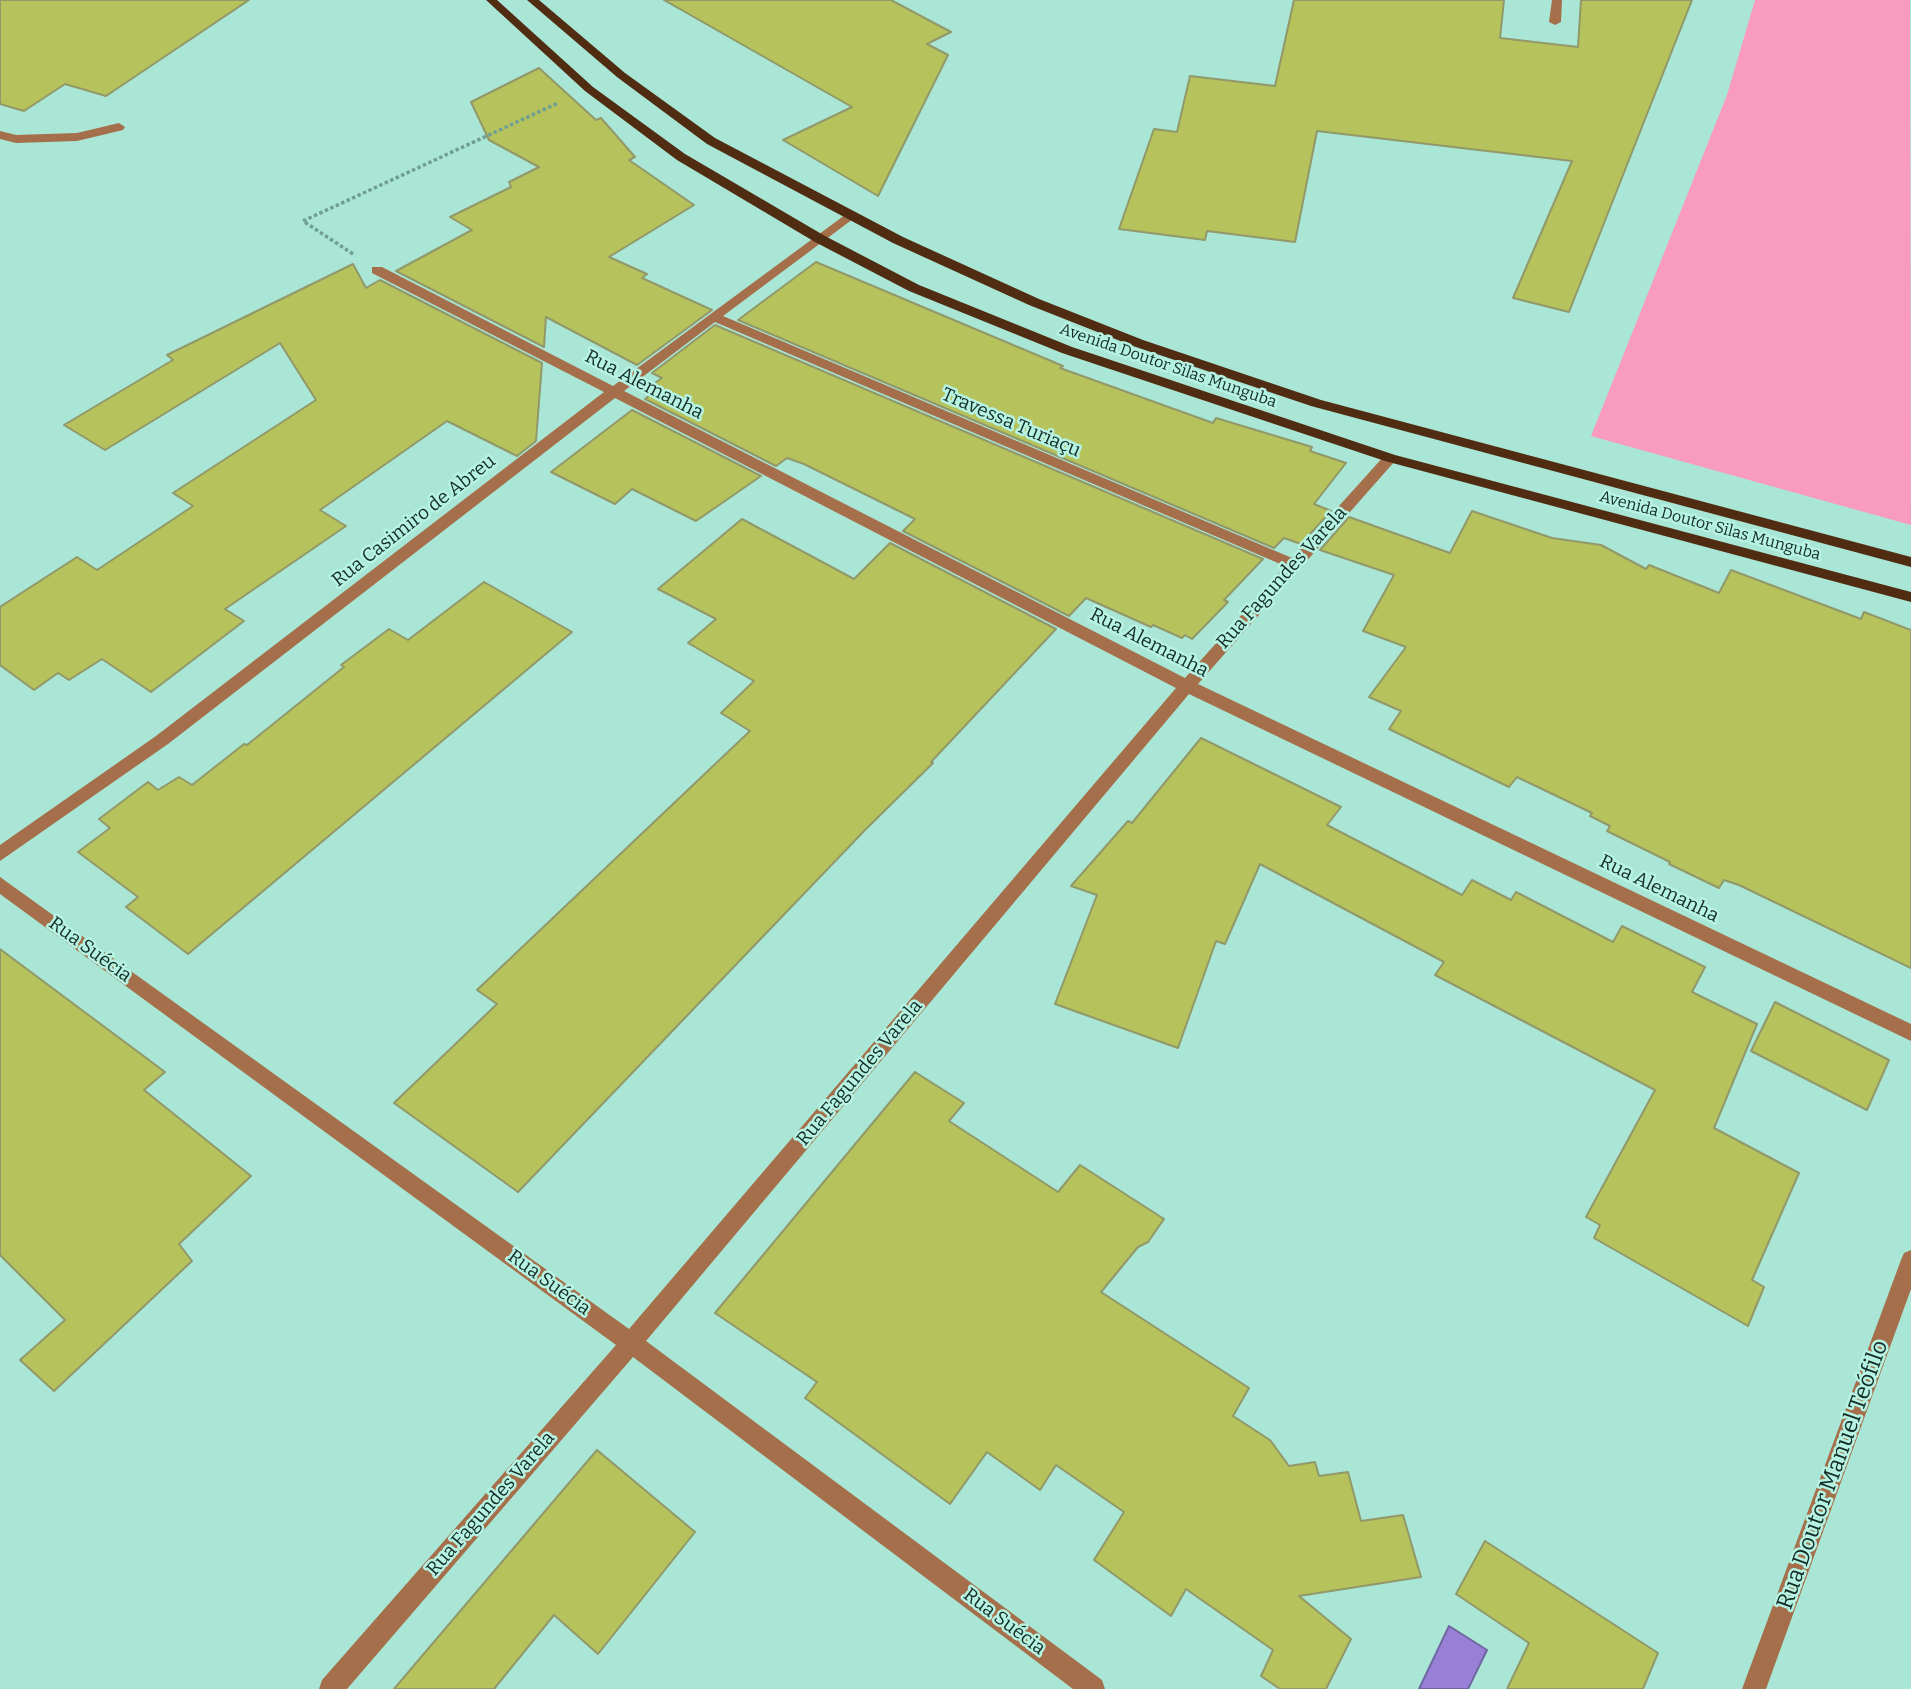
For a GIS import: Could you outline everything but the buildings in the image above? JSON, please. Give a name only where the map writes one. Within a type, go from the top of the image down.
[{"type":"main road","name":"Avenida Doutor Silas Munguba","points":[[491,0],[589,89],[681,157],[820,239],[914,288],[1067,350],[1390,458],[1911,597]]},
{"type":"main road","name":"Avenida Doutor Silas Munguba","points":[[533,0],[621,75],[711,141],[849,216],[1034,302],[1138,343],[1316,403],[1911,562]]},
{"type":"street","points":[[1555,22],[1557,0]]},
{"type":"street","points":[[0,135],[41,139],[77,137],[119,127]]},
{"type":"street","name":"Rua Casimiro de Abreu","points":[[0,854],[162,740],[612,393],[849,216]]},
{"type":"street","name":"Rua Alemanha","points":[[377,270],[1187,686],[1911,1033]]},
{"type":"street","name":"Travessa Turiaçu","points":[[714,317],[1293,564]]},
{"type":"street","name":"Rua Fagundes Varela","points":[[331,1689],[631,1343],[1187,686],[1390,458]]},
{"type":"street","name":"Rua Suécia","points":[[0,884],[631,1343],[1093,1689]]},
{"type":"street","name":"Rua Doutor Manuel Teófilo","points":[[1754,1689],[1911,1261]]},
{"type":"path","points":[[377,270],[303,221],[589,89]]},
{"type":"shaded area","points":[[1755,0],[1910,0],[1911,525],[1591,436],[1727,95]]},
{"type":"shaded area","points":[[1449,1626],[1487,1650],[1468,1689],[1419,1689]]}]
